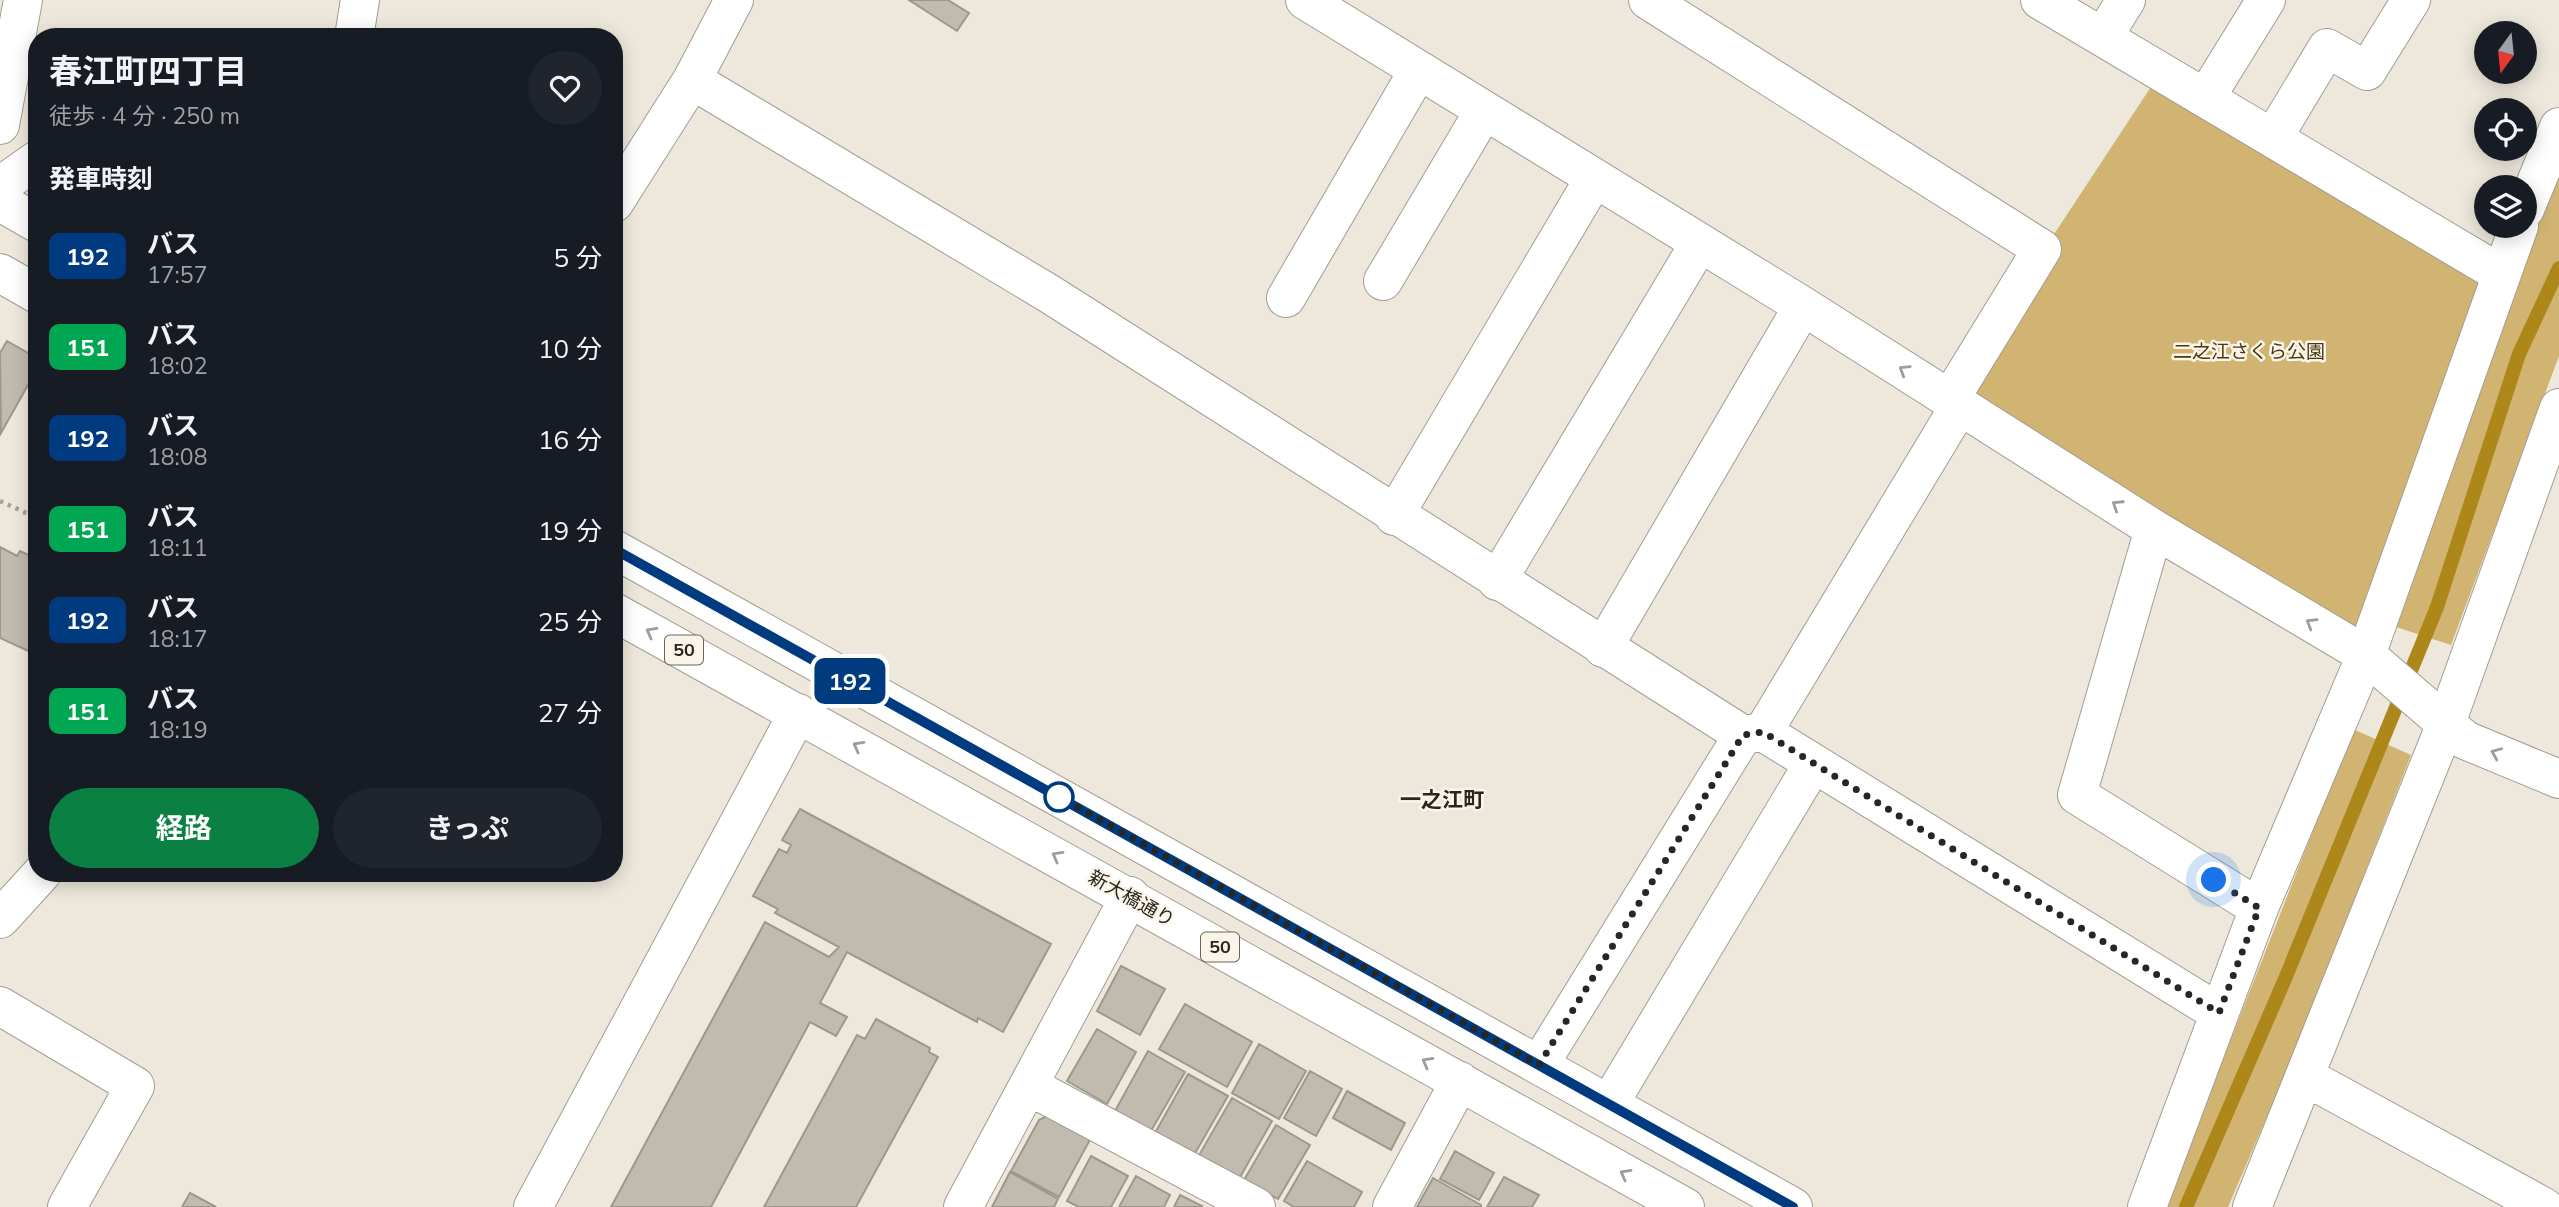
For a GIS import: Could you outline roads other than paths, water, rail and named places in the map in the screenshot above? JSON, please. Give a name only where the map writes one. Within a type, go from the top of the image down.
[{"type":"street","points":[[0,125],[23,0]]},
{"type":"street","points":[[355,28],[360,0]]},
{"type":"street","points":[[623,189],[692,80],[734,0]]},
{"type":"street","points":[[1305,0],[1803,306],[2154,529],[2366,655],[2445,726],[2465,740],[2559,779]]},
{"type":"street","points":[[1539,1065],[1753,733],[1955,402],[2042,248],[1648,0]]},
{"type":"street","points":[[2040,0],[2501,274]]},
{"type":"street","points":[[2103,37],[2126,0]]},
{"type":"street","points":[[2206,97],[2266,0]]},
{"type":"street","points":[[2273,138],[2327,48],[2367,71],[2411,0]]},
{"type":"street","points":[[1286,298],[1418,71]]},
{"type":"street","points":[[692,80],[1048,293],[1603,648],[1813,764],[2219,1013]]},
{"type":"street","points":[[1383,281],[1484,111]]},
{"type":"street","points":[[2537,180],[2559,127]]},
{"type":"street","points":[[0,186],[28,166]]},
{"type":"street","points":[[1394,516],[1594,179]]},
{"type":"street","points":[[0,202],[28,218]]},
{"type":"street","points":[[2147,1207],[2259,908],[2366,655],[2514,238]]},
{"type":"street","points":[[1497,581],[1699,244]]},
{"type":"street","points":[[0,273],[28,289]]},
{"type":"street","points":[[1603,648],[1803,306]]},
{"type":"street","points":[[2252,1207],[2445,726],[2559,408]]},
{"type":"street","points":[[2154,529],[2077,796],[2259,908]]},
{"type":"street","points":[[623,554],[1793,1207]]},
{"type":"street","name":"新大橋通り","points":[[623,617],[1130,896],[1685,1207]]},
{"type":"street","points":[[533,1207],[797,713]]},
{"type":"street","points":[[1609,1104],[1813,764]]},
{"type":"street","points":[[0,919],[34,882]]},
{"type":"street","points":[[963,1207],[1130,896]]},
{"type":"street","points":[[0,1006],[135,1086],[67,1207]]},
{"type":"street","points":[[2306,1077],[2544,1207]]},
{"type":"street","points":[[1392,1207],[1460,1081]]},
{"type":"street","points":[[1029,1086],[1256,1207]]},
{"type":"waterway","points":[[2186,1207],[2285,979],[2437,607],[2519,354],[2559,268]]},
{"type":"district","name":"一之江町","points":[[1442,800]]},
{"type":"park label","name":"二之江さくら公園","points":[[2249,351]]}]
